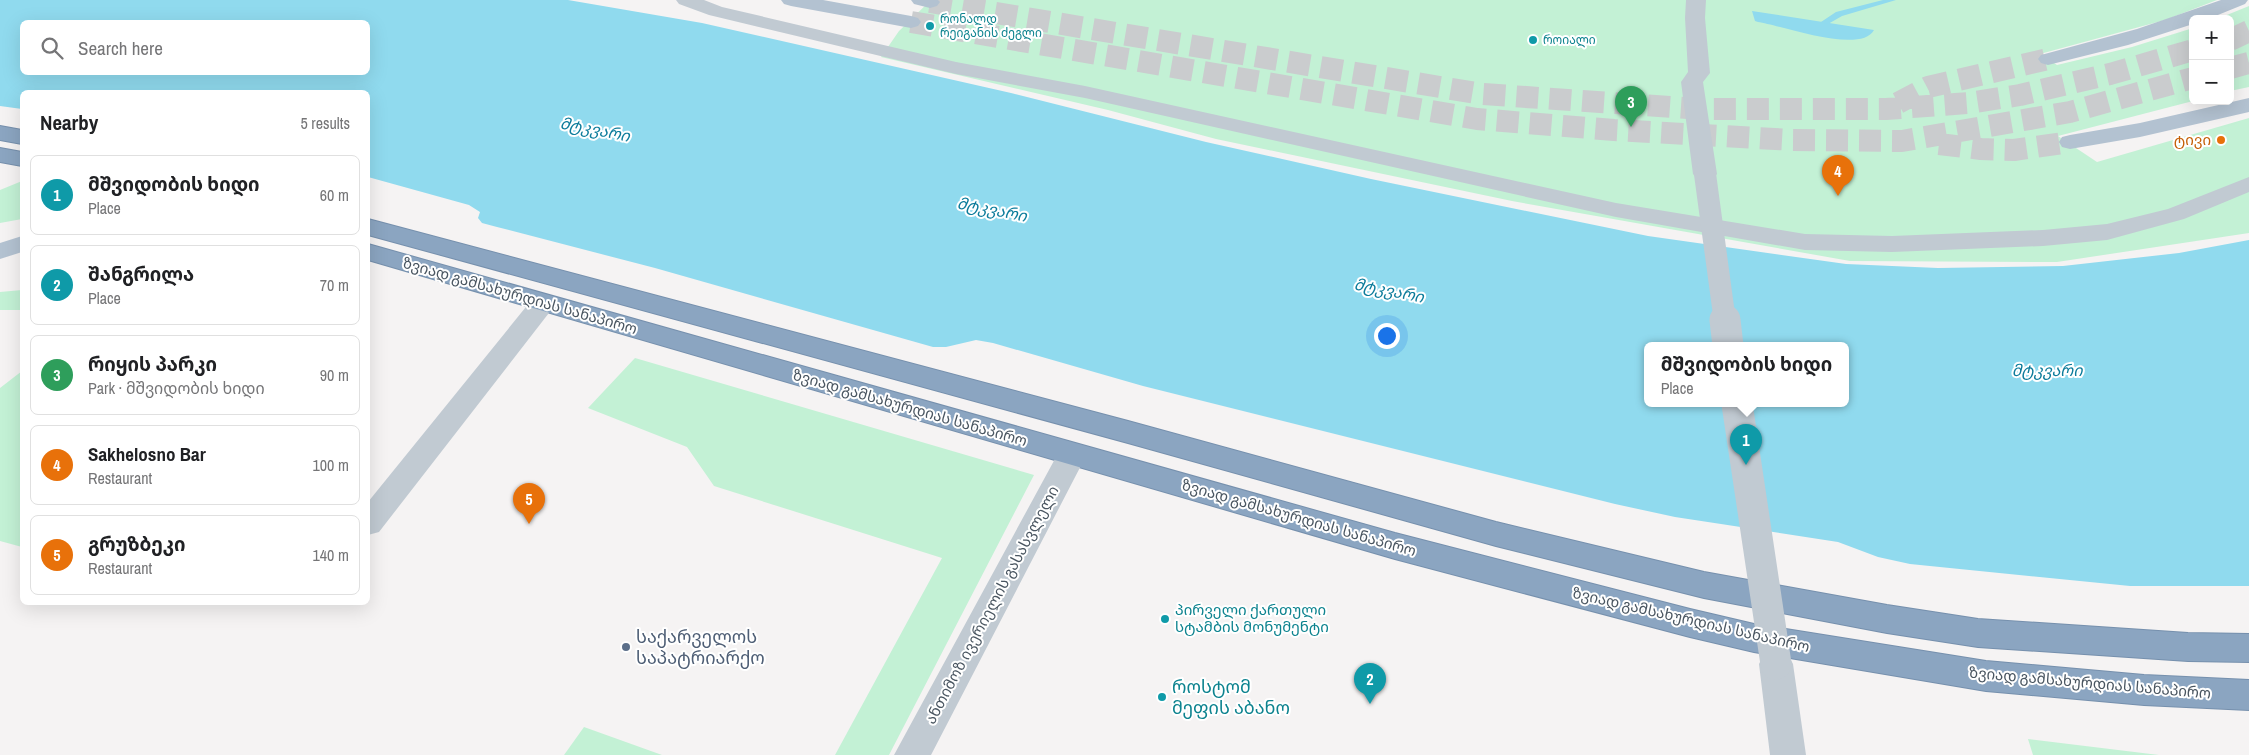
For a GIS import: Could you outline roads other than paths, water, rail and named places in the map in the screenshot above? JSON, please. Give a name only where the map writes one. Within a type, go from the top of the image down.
[{"type":"highway","points":[[0,133],[20,137]]},
{"type":"highway","points":[[0,155],[20,159]]},
{"type":"highway","name":"ზვიად გამსახურდიას სანაპირო","points":[[370,227],[1496,534],[1704,585],[1820,608],[1978,633],[2188,647],[2249,648]]},
{"type":"highway","name":"ზვიად გამსახურდიას სანაპირო","points":[[370,253],[1072,454],[1546,587],[1754,638],[1913,666],[1986,676],[2144,690],[2249,695]]},
{"type":"main road","points":[[791,0],[911,22]]},
{"type":"main road","points":[[2048,59],[2135,38],[2208,13],[2238,0]]},
{"type":"main road","points":[[2070,142],[2140,130],[2249,105]]},
{"type":"main road","points":[[0,251],[20,245]]},
{"type":"main road","points":[[0,262],[20,261]]},
{"type":"street","points":[[686,0],[716,11],[956,68],[1085,92],[1616,210],[1686,224],[1805,242],[1902,244],[2043,238],[2107,232],[2176,214],[2249,184]]},
{"type":"street","points":[[1696,0],[1695,18],[1699,73],[1692,82],[1727,342]]},
{"type":"street","points":[[370,520],[544,303]]},
{"type":"street","points":[[1737,407],[1788,755]]},
{"type":"street","name":"ანთიმოზ ივერიელის გასასვლელი","points":[[912,755],[1072,454]]},
{"type":"water","name":"მტკვარი","points":[[0,0],[568,0],[702,23],[1011,93],[1206,142],[1371,179],[1648,236],[1846,264],[1938,268],[2063,266],[2179,253],[2249,240],[2249,586],[2130,586],[1910,564],[1878,557],[1838,542],[1675,517],[1615,504],[1143,386],[993,343],[976,340],[946,347],[933,347],[655,268],[482,223],[478,218],[480,212],[469,205],[370,178],[370,90],[20,90],[20,109],[0,106]]},
{"type":"water","points":[[1752,11],[1874,30],[1866,37],[1853,40],[1837,39],[1755,21]]},
{"type":"waterway","points":[[1825,22],[1839,14],[1892,0]]},
{"type":"tunnel","points":[[930,2],[1482,94],[1701,109],[1886,109],[1968,103],[2020,95],[2110,74],[2189,51]]},
{"type":"tunnel","points":[[911,22],[1477,119],[1614,130],[1793,140],[1902,141],[2070,112],[2189,79]]},
{"type":"tunnel","points":[[2234,38],[2249,31]]},
{"type":"tunnel","points":[[1898,103],[1928,87],[2048,59]]},
{"type":"tunnel","points":[[2234,67],[2249,63]]},
{"type":"tunnel","points":[[1939,144],[1981,149],[2014,150],[2070,142]]},
{"type":"place","name":"რონალდ რეიგანის ძეგლი","points":[[930,26]]},
{"type":"place","name":"როიალი","points":[[1533,40]]},
{"type":"place","name":"რიყის პარკი","points":[[1631,127]]},
{"type":"place","name":"ტივი","points":[[2221,140]]},
{"type":"place","name":"Sakhelosno Bar","points":[[1838,196]]},
{"type":"place","name":"მშვიდობის ხიდი","points":[[1746,465]]},
{"type":"place","name":"გრუზბეკი","points":[[529,524]]},
{"type":"place","name":"პირველი ქართული სტამბის მონუმენტი","points":[[1165,619]]},
{"type":"place","name":"საქარველოს საპატრიარქო","points":[[626,647]]},
{"type":"place","name":"როსტომ მეფის აბანო","points":[[1162,697]]},
{"type":"place","name":"შანგრილა","points":[[1370,704]]}]
